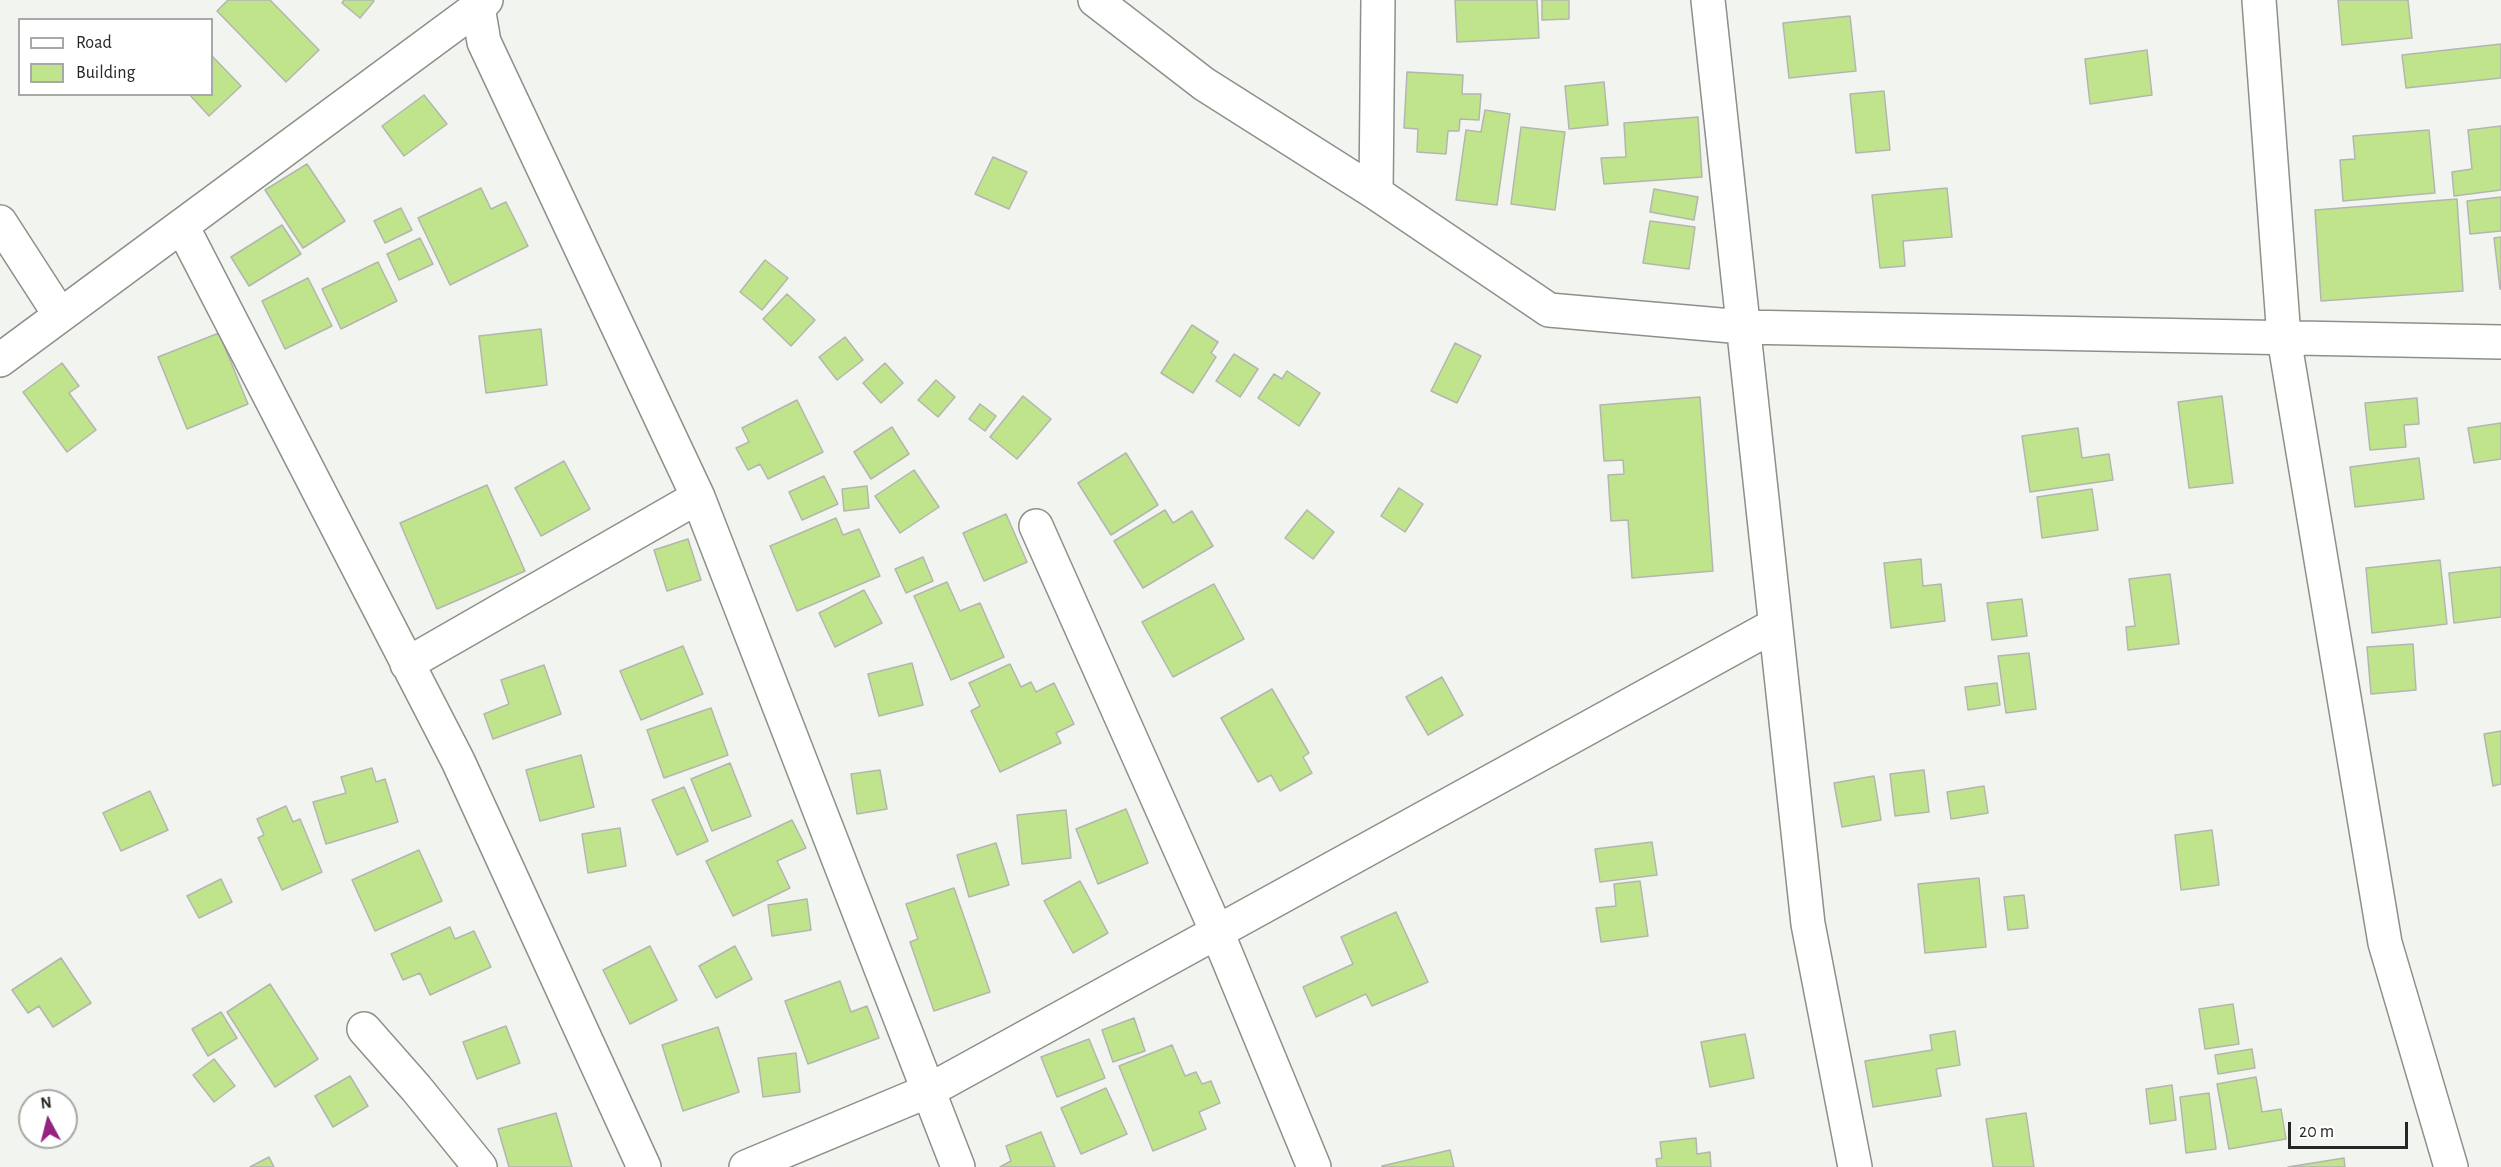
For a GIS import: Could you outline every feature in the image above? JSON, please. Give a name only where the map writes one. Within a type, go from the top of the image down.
[{"type":"street","points":[[1095,0],[1204,84],[1376,193],[1550,310],[1743,327],[2501,342]]},
{"type":"street","points":[[1376,193],[1378,0]]},
{"type":"street","points":[[1708,0],[1808,924],[1854,1167]]},
{"type":"street","points":[[2259,0],[2284,338],[2385,943],[2451,1167]]},
{"type":"street","points":[[0,360],[482,4]]},
{"type":"street","points":[[482,4],[484,42],[698,497],[958,1167]]},
{"type":"street","points":[[0,222],[60,315]]},
{"type":"street","points":[[182,226],[458,761],[644,1167]]},
{"type":"street","points":[[407,664],[698,497]]},
{"type":"street","points":[[1036,526],[1216,932],[1314,1167]]},
{"type":"street","points":[[746,1167],[928,1091],[1775,625]]},
{"type":"street","points":[[364,1029],[416,1088],[480,1167]]},
{"type":"building","points":[[228,0],[270,0],[319,50],[286,82],[217,11]]},
{"type":"building","points":[[344,0],[374,1],[360,18],[342,3]]},
{"type":"building","points":[[1455,0],[1537,0],[1539,38],[1457,42]]},
{"type":"building","points":[[1542,0],[1569,0],[1569,19],[1542,20]]},
{"type":"building","points":[[2338,0],[2408,0],[2412,38],[2342,45]]},
{"type":"building","points":[[1850,16],[1856,71],[1789,78],[1783,23]]},
{"type":"building","points":[[2501,44],[2501,78],[2406,88],[2402,55]]},
{"type":"building","points":[[2147,50],[2152,95],[2090,104],[2085,59]]},
{"type":"building","points":[[213,57],[241,86],[209,116],[191,96],[213,96]]},
{"type":"building","points":[[1407,72],[1463,75],[1462,94],[1481,94],[1479,120],[1460,119],[1459,131],[1448,131],[1446,154],[1417,152],[1418,129],[1404,128]]},
{"type":"building","points":[[1604,82],[1608,125],[1569,129],[1565,86]]},
{"type":"building","points":[[1884,91],[1890,150],[1856,153],[1850,94]]},
{"type":"building","points":[[424,95],[447,124],[404,156],[382,126]]},
{"type":"building","points":[[1485,110],[1510,114],[1497,205],[1456,200],[1466,130],[1481,132]]},
{"type":"building","points":[[1698,117],[1702,177],[1604,184],[1601,158],[1626,157],[1624,123]]},
{"type":"building","points":[[2501,126],[2501,190],[2454,196],[2452,172],[2472,169],[2468,130]]},
{"type":"building","points":[[1521,127],[1565,132],[1555,210],[1511,204]]},
{"type":"building","points":[[2429,130],[2435,193],[2343,201],[2340,160],[2355,159],[2353,136]]},
{"type":"building","points":[[993,157],[1027,172],[1009,209],[975,194]]},
{"type":"building","points":[[307,164],[345,221],[303,248],[265,190]]},
{"type":"building","points":[[481,188],[491,209],[506,202],[528,246],[450,285],[418,218]]},
{"type":"building","points":[[1947,188],[1952,237],[1903,241],[1905,266],[1880,268],[1872,195]]},
{"type":"building","points":[[1654,189],[1698,197],[1694,220],[1650,212]]},
{"type":"building","points":[[2501,197],[2501,231],[2470,234],[2467,201]]},
{"type":"building","points":[[2457,199],[2463,291],[2321,301],[2315,210]]},
{"type":"building","points":[[401,208],[412,230],[385,243],[374,221]]},
{"type":"building","points":[[1650,221],[1695,227],[1689,269],[1643,263]]},
{"type":"building","points":[[282,225],[301,254],[249,286],[231,257]]},
{"type":"building","points":[[2501,237],[2501,289],[2500,289],[2494,238]]},
{"type":"building","points":[[420,238],[433,264],[399,280],[387,254]]},
{"type":"building","points":[[765,260],[788,278],[762,310],[740,292]]},
{"type":"building","points":[[378,262],[397,301],[341,329],[322,289]]},
{"type":"building","points":[[308,278],[332,326],[285,349],[262,301]]},
{"type":"building","points":[[787,294],[815,320],[791,346],[763,319]]},
{"type":"building","points":[[1192,325],[1218,342],[1211,353],[1216,357],[1193,393],[1161,373]]},
{"type":"building","points":[[541,329],[547,385],[486,393],[479,336]]},
{"type":"building","points":[[219,333],[248,404],[187,429],[158,357]]},
{"type":"building","points":[[845,337],[863,360],[837,380],[819,357]]},
{"type":"building","points":[[1455,343],[1481,356],[1457,403],[1431,391]]},
{"type":"building","points":[[1234,354],[1258,369],[1240,397],[1216,381]]},
{"type":"building","points":[[62,363],[79,386],[69,393],[96,430],[67,452],[23,392]]},
{"type":"building","points":[[885,363],[903,383],[881,403],[863,383]]},
{"type":"building","points":[[1287,371],[1320,393],[1299,426],[1258,398],[1274,374],[1282,379]]},
{"type":"building","points":[[936,380],[955,397],[938,417],[918,400]]},
{"type":"building","points":[[1023,396],[1051,419],[1017,459],[990,437]]},
{"type":"building","points":[[2222,396],[2233,483],[2189,488],[2178,402]]},
{"type":"building","points":[[1700,397],[1713,571],[1632,578],[1628,520],[1611,521],[1608,475],[1624,474],[1623,460],[1604,461],[1600,405]]},
{"type":"building","points":[[2417,398],[2419,424],[2404,425],[2406,447],[2370,450],[2365,403]]},
{"type":"building","points":[[797,400],[823,452],[768,479],[760,464],[748,470],[736,448],[749,442],[742,428]]},
{"type":"building","points":[[980,404],[996,416],[985,431],[969,419]]},
{"type":"building","points":[[2501,423],[2501,459],[2474,463],[2468,428]]},
{"type":"building","points":[[892,427],[909,454],[871,479],[854,452]]},
{"type":"building","points":[[2078,428],[2082,458],[2109,454],[2113,480],[2030,492],[2022,436]]},
{"type":"building","points":[[1126,453],[1158,505],[1111,535],[1078,483]]},
{"type":"building","points":[[2419,458],[2424,499],[2355,507],[2350,467]]},
{"type":"building","points":[[564,461],[590,509],[541,536],[515,488]]},
{"type":"building","points":[[914,470],[939,507],[900,533],[875,496]]},
{"type":"building","points":[[824,476],[838,504],[802,520],[789,492]]},
{"type":"building","points":[[487,485],[525,571],[437,609],[400,523]]},
{"type":"building","points":[[867,486],[869,508],[844,511],[842,489]]},
{"type":"building","points":[[1399,488],[1423,504],[1405,532],[1381,516]]},
{"type":"building","points":[[2092,489],[2098,530],[2042,538],[2037,497]]},
{"type":"building","points":[[1165,510],[1173,523],[1192,511],[1213,546],[1143,588],[1114,541]]},
{"type":"building","points":[[1307,510],[1334,532],[1313,559],[1285,538]]},
{"type":"building","points":[[1006,514],[1027,562],[984,581],[963,533]]},
{"type":"building","points":[[836,518],[843,535],[859,529],[880,576],[797,611],[770,546]]},
{"type":"building","points":[[688,539],[701,580],[667,591],[654,550]]},
{"type":"building","points":[[923,557],[933,581],[906,593],[895,569]]},
{"type":"building","points":[[1921,559],[1923,586],[1941,584],[1945,621],[1891,628],[1884,563]]},
{"type":"building","points":[[2440,560],[2447,624],[2372,633],[2366,568]]},
{"type":"building","points":[[2501,567],[2501,617],[2454,623],[2449,573]]},
{"type":"building","points":[[2170,574],[2179,644],[2128,650],[2126,627],[2135,626],[2129,579]]},
{"type":"building","points":[[947,582],[960,611],[980,603],[1004,657],[951,680],[914,596]]},
{"type":"building","points":[[1214,584],[1244,639],[1173,677],[1142,622]]},
{"type":"building","points":[[864,590],[882,623],[835,647],[819,613]]},
{"type":"building","points":[[2022,599],[2027,636],[1992,640],[1987,603]]},
{"type":"building","points":[[2413,644],[2416,690],[2371,694],[2367,647]]},
{"type":"building","points":[[683,646],[703,694],[641,720],[620,671]]},
{"type":"building","points":[[2029,653],[2036,709],[2006,713],[1998,656]]},
{"type":"building","points":[[912,663],[923,705],[879,716],[868,674]]},
{"type":"building","points":[[1010,664],[1021,687],[1031,682],[1036,692],[1054,683],[1074,724],[1056,733],[1061,743],[1000,772],[971,711],[980,706],[969,683]]},
{"type":"building","points":[[544,665],[561,714],[493,739],[484,714],[509,704],[501,680]]},
{"type":"building","points":[[1442,677],[1463,715],[1428,735],[1406,697]]},
{"type":"building","points":[[1997,683],[2000,705],[1968,710],[1965,687]]},
{"type":"building","points":[[1272,689],[1309,753],[1303,757],[1312,773],[1280,791],[1271,775],[1258,782],[1221,718]]},
{"type":"building","points":[[711,708],[728,755],[664,778],[647,730]]},
{"type":"building","points":[[2501,731],[2501,784],[2493,786],[2484,734]]},
{"type":"building","points":[[581,755],[594,807],[540,821],[526,770]]},
{"type":"building","points":[[730,763],[751,816],[712,831],[691,779]]},
{"type":"building","points":[[372,768],[376,782],[385,779],[398,822],[326,844],[313,802],[346,793],[341,777]]},
{"type":"building","points":[[880,770],[887,809],[857,814],[851,774]]},
{"type":"building","points":[[1924,770],[1929,812],[1895,816],[1890,774]]},
{"type":"building","points":[[1874,776],[1881,820],[1842,827],[1834,783]]},
{"type":"building","points":[[1984,786],[1988,813],[1951,819],[1947,792]]},
{"type":"building","points":[[684,787],[708,841],[677,855],[652,800]]},
{"type":"building","points":[[150,791],[168,830],[121,851],[103,813]]},
{"type":"building","points":[[286,806],[293,822],[300,819],[322,872],[282,890],[258,838],[264,835],[257,819]]},
{"type":"building","points":[[1126,809],[1148,863],[1098,884],[1076,829]]},
{"type":"building","points":[[1066,810],[1071,858],[1022,864],[1017,815]]},
{"type":"building","points":[[792,820],[806,848],[777,861],[790,888],[733,916],[706,861]]},
{"type":"building","points":[[620,828],[626,866],[588,873],[582,834]]},
{"type":"building","points":[[2212,830],[2219,885],[2181,890],[2175,835]]},
{"type":"building","points":[[1652,842],[1657,875],[1600,882],[1595,849]]},
{"type":"building","points":[[996,843],[1009,885],[969,897],[957,855]]},
{"type":"building","points":[[419,850],[442,901],[375,931],[352,880]]},
{"type":"building","points":[[1979,878],[1986,947],[1925,953],[1918,884]]},
{"type":"building","points":[[221,879],[232,902],[199,918],[187,896]]},
{"type":"building","points":[[1080,881],[1108,933],[1073,953],[1044,901]]},
{"type":"building","points":[[1640,881],[1648,936],[1601,942],[1596,908],[1616,906],[1614,884]]},
{"type":"building","points":[[954,888],[990,992],[934,1011],[910,942],[918,939],[906,904]]},
{"type":"building","points":[[2024,895],[2028,928],[2008,930],[2004,897]]},
{"type":"building","points":[[807,899],[811,930],[772,936],[768,905]]},
{"type":"building","points":[[1396,912],[1428,982],[1372,1006],[1366,994],[1316,1017],[1303,987],[1353,964],[1341,937]]},
{"type":"building","points":[[450,927],[455,939],[474,931],[491,967],[430,995],[420,973],[403,980],[391,954]]},
{"type":"building","points":[[650,946],[677,1000],[630,1024],[603,970]]},
{"type":"building","points":[[735,946],[752,979],[716,998],[699,966]]},
{"type":"building","points":[[61,958],[91,1003],[53,1027],[39,1006],[28,1013],[12,990]]},
{"type":"building","points":[[840,981],[851,1012],[867,1006],[879,1038],[808,1064],[785,1001]]},
{"type":"building","points":[[270,984],[318,1059],[275,1087],[227,1012]]},
{"type":"building","points":[[2233,1004],[2239,1044],[2205,1049],[2199,1009]]},
{"type":"building","points":[[221,1012],[237,1038],[208,1056],[192,1029]]},
{"type":"building","points":[[1134,1018],[1145,1051],[1113,1062],[1102,1030]]},
{"type":"building","points":[[506,1026],[520,1063],[477,1079],[463,1042]]},
{"type":"building","points":[[718,1027],[739,1092],[683,1111],[662,1045]]},
{"type":"building","points":[[1955,1031],[1960,1065],[1936,1069],[1941,1096],[1873,1107],[1865,1061],[1932,1050],[1930,1035]]},
{"type":"building","points":[[1745,1034],[1754,1078],[1710,1087],[1701,1042]]},
{"type":"building","points":[[1089,1039],[1105,1078],[1057,1097],[1041,1057]]},
{"type":"building","points":[[1172,1045],[1185,1076],[1196,1072],[1202,1084],[1211,1081],[1220,1103],[1199,1112],[1206,1129],[1153,1151],[1119,1066]]},
{"type":"building","points":[[2252,1049],[2255,1068],[2218,1074],[2215,1055]]},
{"type":"building","points":[[796,1053],[800,1092],[763,1097],[758,1058]]},
{"type":"building","points":[[214,1059],[235,1086],[214,1102],[193,1075]]},
{"type":"building","points":[[350,1076],[368,1106],[333,1127],[315,1096]]},
{"type":"building","points":[[2256,1077],[2262,1112],[2281,1109],[2286,1139],[2229,1149],[2217,1084]]},
{"type":"building","points":[[2172,1085],[2176,1120],[2150,1124],[2146,1089]]},
{"type":"building","points":[[1106,1088],[1127,1134],[1081,1154],[1061,1108]]},
{"type":"building","points":[[2209,1093],[2216,1149],[2186,1153],[2180,1097]]},
{"type":"building","points":[[556,1113],[572,1167],[509,1167],[498,1129]]},
{"type":"building","points":[[2026,1113],[2034,1167],[1993,1167],[1986,1119]]},
{"type":"building","points":[[1041,1132],[1055,1167],[1000,1167],[1011,1161],[1006,1146]]},
{"type":"building","points":[[1696,1138],[1697,1154],[1710,1152],[1711,1167],[1657,1167],[1656,1159],[1662,1158],[1660,1142]]},
{"type":"building","points":[[1450,1150],[1454,1167],[1382,1167],[1382,1166]]},
{"type":"building","points":[[269,1157],[274,1167],[250,1167]]},
{"type":"building","points":[[2344,1158],[2345,1167],[2288,1167]]}]
